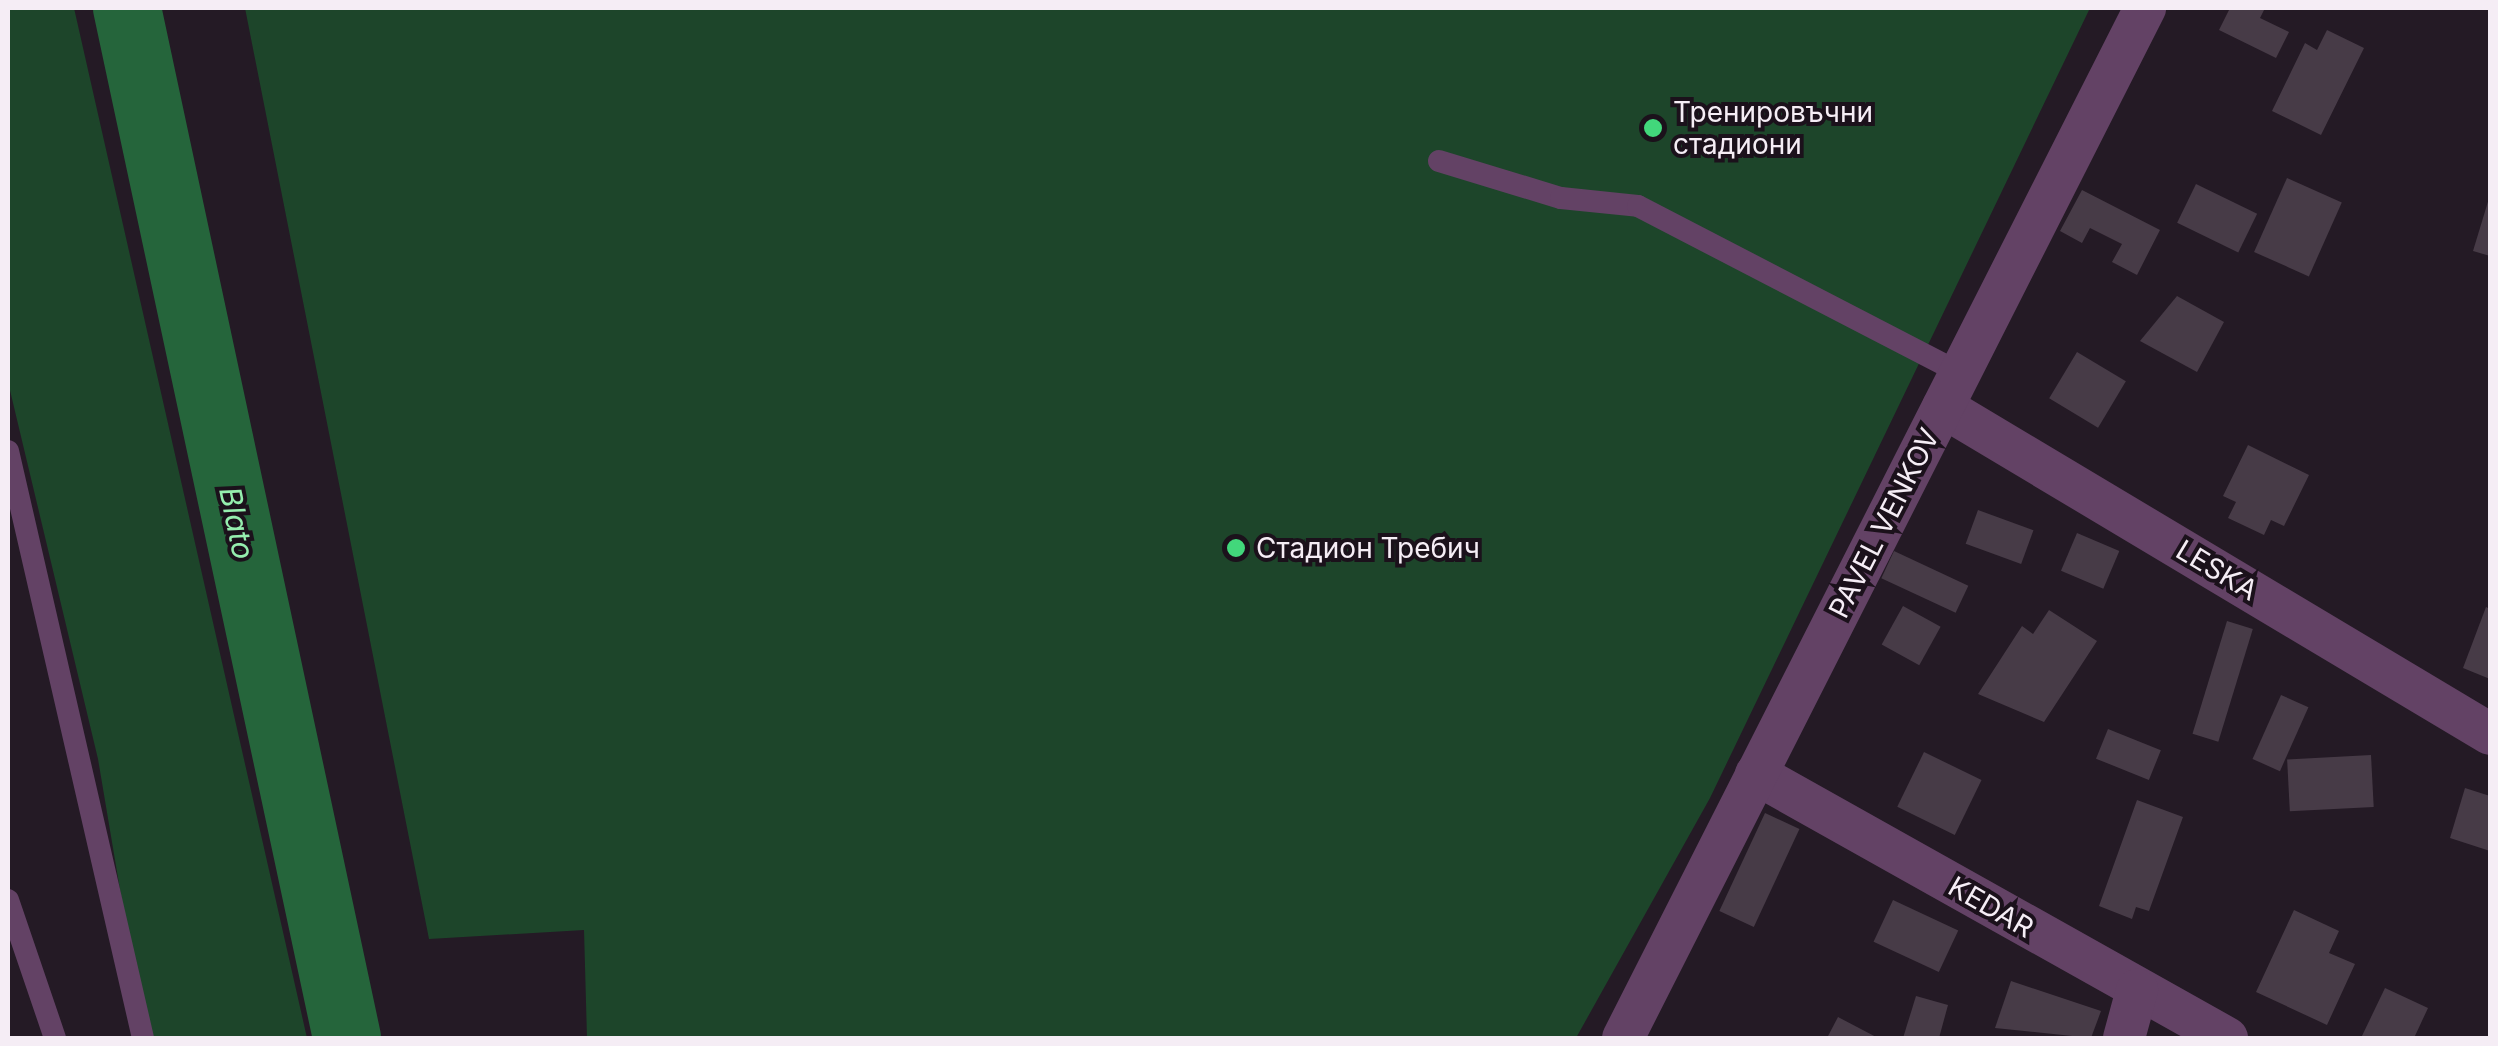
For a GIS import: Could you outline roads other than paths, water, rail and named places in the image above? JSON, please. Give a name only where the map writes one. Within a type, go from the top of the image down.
[{"type":"street","name":"PAVEL VENKOV","points":[[1623,1038],[2146,8]]},
{"type":"street","name":"LESKA","points":[[1952,390],[2490,734]]},
{"type":"street","name":"KEDAR","points":[[1756,774],[2227,1038]]},
{"type":"street","points":[[2124,1038],[2137,990]]},
{"type":"lane","points":[[1439,161],[1561,198],[1638,206],[1952,390]]},
{"type":"lane","points":[[8,450],[144,1038]]},
{"type":"lane","points":[[8,900],[54,1038]]},
{"type":"waterway","name":"Blato","points":[[127,8],[347,1038]]},
{"type":"place","name":"Тренировъчни стадиони","points":[[1653,128]]},
{"type":"place","name":"Стадион Требич","points":[[1236,548]]}]
